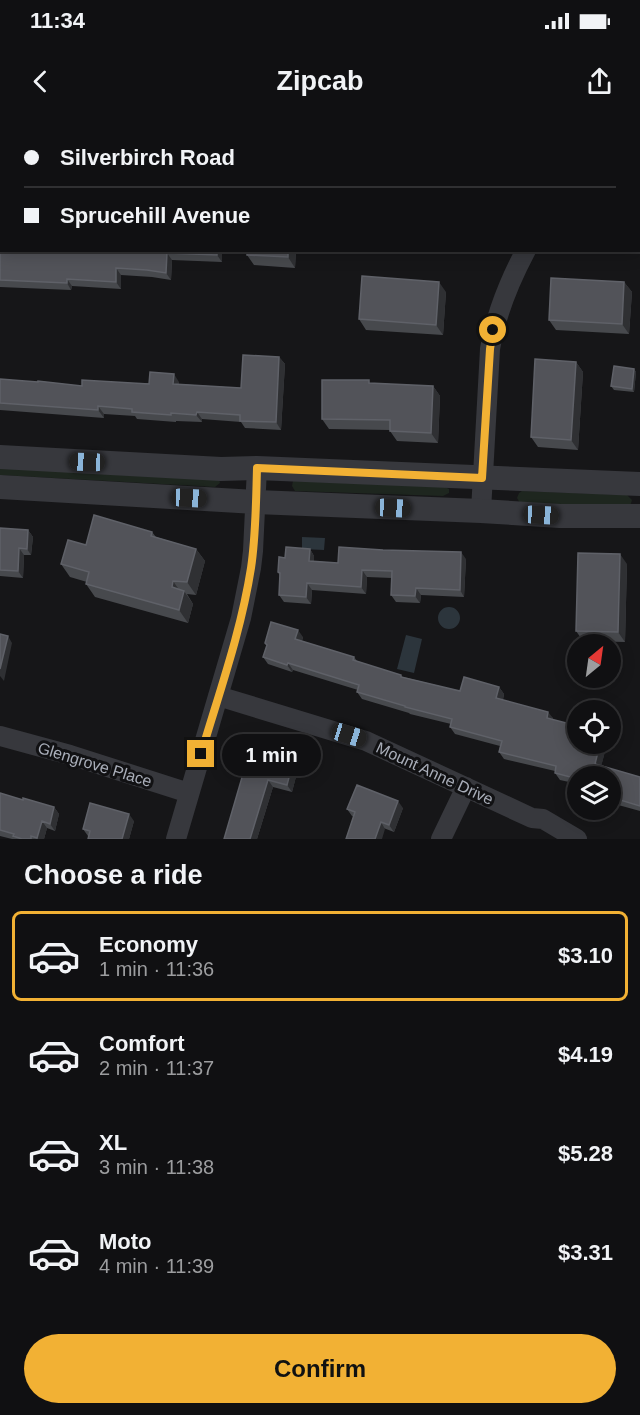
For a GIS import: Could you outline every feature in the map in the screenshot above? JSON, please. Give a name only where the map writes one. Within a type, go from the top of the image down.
[{"type":"street","points":[[481,511],[493,330],[511,279],[525,252]]},
{"type":"street","points":[[0,457],[221,469],[257,468],[640,484]]},
{"type":"street","points":[[176,839],[241,618],[253,551],[257,468]]},
{"type":"street","points":[[0,487],[560,516],[640,516]]},
{"type":"street","name":"Mount Anne Drive","points":[[218,696],[366,741],[532,818],[543,819],[577,839]]},
{"type":"street","name":"Glengrove Place","points":[[0,736],[70,755],[189,793]]},
{"type":"street","points":[[441,839],[465,787]]},
{"type":"shaded area","points":[[0,463],[219,479],[220,483],[215,487],[0,475]]},
{"type":"shaded area","points":[[293,481],[445,487],[449,489],[449,493],[443,496],[295,491],[292,486]]},
{"type":"shaded area","points":[[522,491],[627,495],[632,500],[630,506],[625,508],[520,503],[517,498]]},
{"type":"shaded area","points":[[302,537],[325,538],[324,550],[302,549]]},
{"type":"shaded area","points":[[449,607],[457,610],[460,618],[457,626],[449,629],[441,626],[438,618],[441,610]]},
{"type":"shaded area","points":[[406,635],[422,639],[414,673],[397,669]]},
{"type":"building","points":[[0,252],[217,252],[217,255],[167,253],[166,273],[116,268],[116,282],[67,279],[67,283],[0,280]]},
{"type":"building","points":[[247,252],[288,252],[288,257],[247,255]]},
{"type":"building","points":[[362,276],[439,282],[436,325],[359,319]]},
{"type":"building","points":[[551,278],[624,282],[622,324],[549,320]]},
{"type":"building","points":[[243,355],[279,357],[276,422],[240,421],[240,415],[197,412],[196,415],[171,413],[171,415],[98,406],[98,410],[0,403],[0,379],[82,386],[82,380],[149,384],[150,372],[174,374],[173,384],[241,388]]},
{"type":"building","points":[[535,359],[576,362],[571,440],[531,437]]},
{"type":"building","points":[[614,366],[634,369],[632,389],[611,386]]},
{"type":"building","points":[[322,380],[369,380],[369,383],[433,386],[431,433],[390,431],[390,420],[322,419]]},
{"type":"building","points":[[94,515],[152,532],[151,536],[196,549],[187,582],[173,581],[172,587],[184,591],[179,610],[86,584],[89,572],[61,564],[68,540],[86,545]]},
{"type":"building","points":[[0,528],[28,530],[27,549],[19,548],[18,571],[0,570]]},
{"type":"building","points":[[286,547],[310,549],[309,561],[338,563],[339,547],[461,552],[460,590],[416,588],[415,596],[391,595],[392,571],[362,570],[361,587],[307,583],[306,597],[279,595],[279,557],[285,558]]},
{"type":"building","points":[[578,553],[620,554],[618,632],[576,631]]},
{"type":"building","points":[[271,622],[298,630],[295,639],[354,657],[353,660],[401,675],[401,677],[460,691],[464,677],[499,687],[496,698],[548,712],[547,718],[567,723],[567,754],[598,754],[595,764],[602,766],[567,766],[567,776],[555,773],[556,766],[499,752],[502,741],[450,727],[452,719],[357,692],[359,685],[263,657],[267,645],[265,643]]},
{"type":"building","points":[[0,634],[8,636],[0,669]]},
{"type":"building","points":[[250,750],[293,762],[287,785],[268,780],[250,839],[224,839]]},
{"type":"building","points":[[621,772],[640,777],[640,806],[621,800]]},
{"type":"building","points":[[357,785],[398,801],[389,825],[381,822],[375,839],[346,839],[355,812],[347,809]]},
{"type":"building","points":[[0,793],[54,807],[50,824],[42,821],[37,838],[31,836],[31,839],[22,839],[0,830]]},
{"type":"building","points":[[90,803],[129,814],[122,839],[88,839],[90,831],[83,829]]},
{"type":"route","points":[[201,754],[241,618],[251,568],[257,468],[482,478],[493,330]]}]
